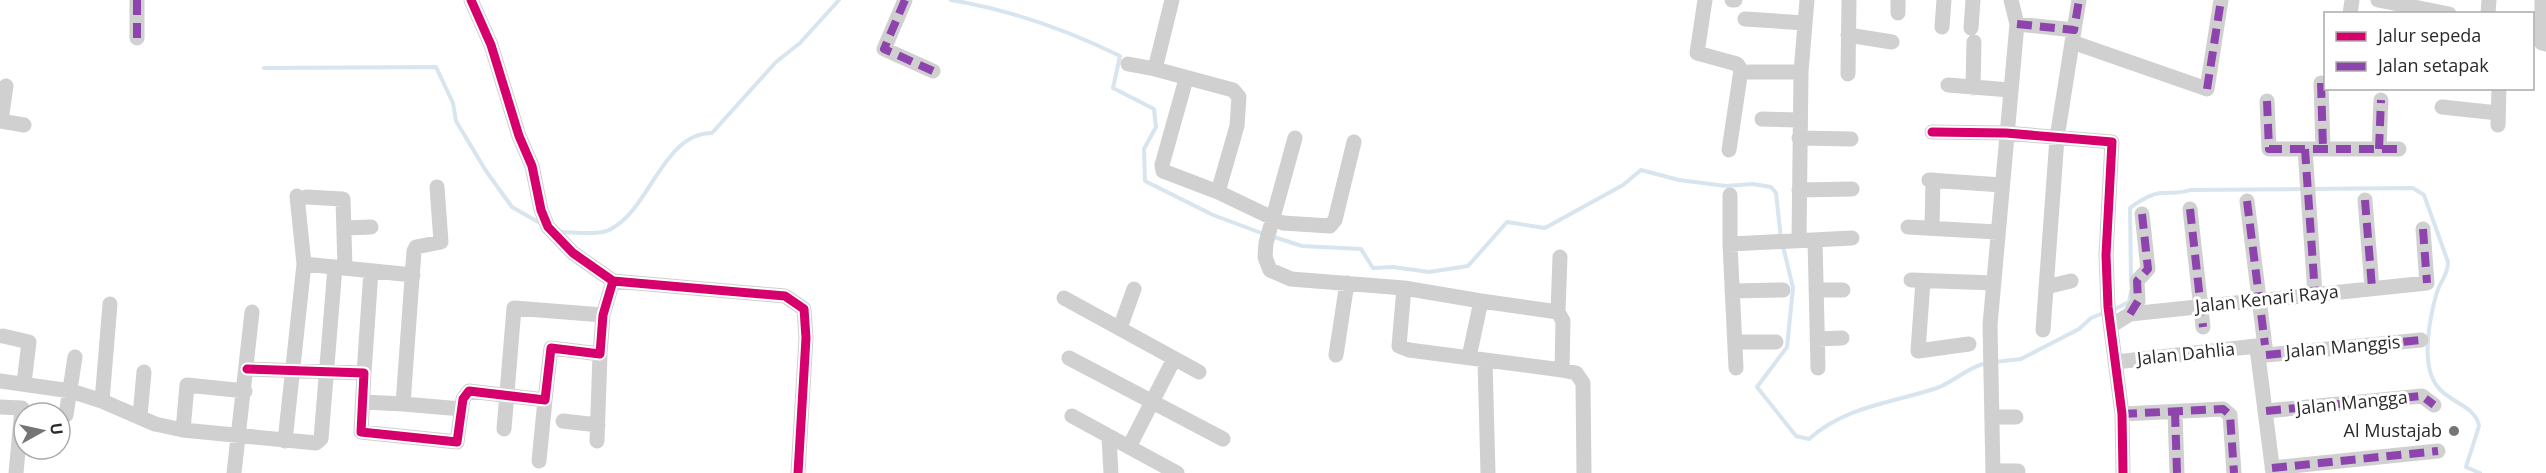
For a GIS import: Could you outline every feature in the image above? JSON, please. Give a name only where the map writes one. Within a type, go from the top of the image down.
[{"type":"street","points":[[137,0],[137,38]]},
{"type":"street","points":[[471,0],[491,45],[519,136],[532,166],[541,210],[548,228],[566,246],[591,269],[613,281],[785,296],[799,303],[804,309],[807,324],[798,473]]},
{"type":"street","points":[[905,0],[884,48],[933,71]]},
{"type":"street","points":[[1155,69],[1172,0]]},
{"type":"street","points":[[1704,0],[1697,53],[1737,64],[1741,70],[1729,150]]},
{"type":"street","points":[[1786,241],[1799,190],[1798,138],[1807,0]]},
{"type":"street","points":[[1848,74],[1849,0]]},
{"type":"street","points":[[1942,27],[1944,0]]},
{"type":"street","points":[[1973,0],[1973,88]]},
{"type":"street","points":[[2011,0],[2017,24],[1990,325],[1992,472],[2018,471]]},
{"type":"street","points":[[2043,330],[2057,138],[2079,0]]},
{"type":"street","points":[[2017,24],[2073,36],[2207,89],[2221,0]]},
{"type":"street","points":[[2377,0],[2439,12]]},
{"type":"street","points":[[2542,0],[2542,43],[2546,44]]},
{"type":"street","points":[[1745,19],[1805,23]]},
{"type":"street","points":[[1848,35],[1892,42]]},
{"type":"street","points":[[1128,64],[1233,90],[1239,97],[1237,126],[1218,192]]},
{"type":"street","points":[[1749,72],[1801,72]]},
{"type":"street","points":[[1186,79],[1162,165],[1163,171],[1218,192],[1270,223],[1293,226],[1330,226],[1335,220],[1353,142]]},
{"type":"street","points":[[2321,82],[2323,149]]},
{"type":"street","points":[[1948,85],[2010,90]]},
{"type":"street","points":[[6,86],[0,121],[24,125]]},
{"type":"street","points":[[2442,107],[2498,119],[2499,90]]},
{"type":"street","points":[[2379,149],[2381,100]]},
{"type":"street","points":[[2266,101],[2269,149],[2399,149]]},
{"type":"street","points":[[1762,119],[1799,120]]},
{"type":"street","points":[[1932,132],[2006,133],[2112,141],[2106,255],[2110,317],[2122,414],[2123,473]]},
{"type":"street","points":[[1295,138],[1266,243],[1265,257],[1270,270],[1291,279],[1404,288],[1558,312]]},
{"type":"street","points":[[1798,138],[1851,140]]},
{"type":"street","points":[[2305,149],[2306,196],[2315,294]]},
{"type":"street","points":[[1932,228],[1931,180],[2002,186]]},
{"type":"street","points":[[403,404],[415,249],[441,242],[437,187]]},
{"type":"street","points":[[1799,190],[1852,189]]},
{"type":"street","points":[[1730,195],[1736,368]]},
{"type":"street","points":[[0,381],[71,391],[102,401],[155,424],[183,430],[285,441],[316,443],[321,439],[345,228],[343,199],[302,196],[304,264],[285,441]]},
{"type":"street","points":[[2365,200],[2372,288]]},
{"type":"street","points":[[2247,201],[2260,299],[2261,351],[2272,470],[2438,451]]},
{"type":"street","points":[[2190,209],[2203,327]]},
{"type":"street","points":[[2130,314],[2138,301],[2137,281],[2148,269],[2142,214]]},
{"type":"street","points":[[345,228],[371,227]]},
{"type":"street","points":[[1908,227],[1997,232]]},
{"type":"street","name":"Jalan Kenari Raya","points":[[2110,317],[2260,299],[2427,283],[2423,229]]},
{"type":"street","points":[[1730,244],[1852,238]]},
{"type":"street","points":[[1815,240],[1818,368]]},
{"type":"street","points":[[1560,257],[1558,312],[1563,321],[1562,370]]},
{"type":"street","points":[[304,264],[413,275]]},
{"type":"street","points":[[371,271],[361,432],[453,442],[459,440],[463,399],[469,391],[545,400]]},
{"type":"street","points":[[1969,344],[1918,351],[1917,280],[1994,283]]},
{"type":"street","points":[[597,441],[603,315],[613,281]]},
{"type":"street","points":[[2046,287],[2071,281]]},
{"type":"street","points":[[1336,355],[1347,283]]},
{"type":"street","points":[[1404,288],[1399,346],[1409,350],[1576,373],[1582,383],[1584,473]]},
{"type":"street","points":[[1120,328],[1134,289]]},
{"type":"street","points":[[1732,291],[1783,290]]},
{"type":"street","points":[[1816,290],[1843,290]]},
{"type":"street","points":[[1064,298],[1199,372]]},
{"type":"street","points":[[1469,357],[1480,301]]},
{"type":"street","points":[[102,401],[110,304]]},
{"type":"street","points":[[504,429],[505,395],[514,308],[603,315]]},
{"type":"street","points":[[234,473],[240,436],[252,312]]},
{"type":"street","points":[[3,336],[29,342],[24,383]]},
{"type":"street","points":[[1817,339],[1842,338]]},
{"type":"street","name":"Jalan Manggis","points":[[2261,351],[2421,340]]},
{"type":"street","points":[[1735,342],[1776,342]]},
{"type":"street","points":[[539,461],[551,348],[600,354]]},
{"type":"street","name":"Jalan Dahlia","points":[[2116,362],[2261,351]]},
{"type":"street","points":[[69,401],[75,357]]},
{"type":"street","points":[[1069,357],[1223,439]]},
{"type":"street","points":[[1129,447],[1174,359]]},
{"type":"street","points":[[1485,360],[1488,473]]},
{"type":"street","points":[[247,369],[364,373]]},
{"type":"street","points":[[140,416],[144,372]]},
{"type":"street","points":[[183,430],[187,385],[245,391]]},
{"type":"street","name":"Jalan Mangga","points":[[2266,411],[2422,396],[2434,405]]},
{"type":"street","points":[[363,402],[462,409]]},
{"type":"street","points":[[0,407],[22,408],[16,473]]},
{"type":"street","points":[[2122,414],[2223,409],[2230,415],[2234,473]]},
{"type":"street","points":[[2175,412],[2177,473]]},
{"type":"street","points":[[1072,416],[1129,447],[1161,468],[1178,473]]},
{"type":"street","points":[[1992,417],[2016,417]]},
{"type":"street","points":[[563,421],[598,425]]},
{"type":"street","points":[[1109,437],[1111,473]]},
{"type":"waterway","points":[[560,232],[606,231],[625,219],[681,145],[695,136],[712,133],[776,62],[800,43],[839,0]]},
{"type":"waterway","points":[[951,0],[995,9],[1037,22],[1079,37],[1120,56],[1113,88],[1154,109],[1156,127],[1144,149],[1145,181],[1213,215],[1264,234]]},
{"type":"waterway","points":[[264,68],[436,67],[453,103],[456,121],[486,171],[512,207],[540,223]]},
{"type":"waterway","points":[[1271,236],[1302,246],[1361,249],[1373,268],[1393,267],[1429,272],[1468,266],[1507,222],[1545,228],[1623,185],[1641,170],[1679,180],[1726,186],[1753,184],[1771,187],[1776,193],[1781,239]]},
{"type":"waterway","points":[[2310,189],[2413,188],[2424,195],[2448,262],[2432,314],[2428,340],[2429,365],[2437,386],[2477,419],[2479,426],[2466,467],[2480,473]]},
{"type":"waterway","points":[[2131,280],[2130,208],[2144,199],[2157,194],[2190,190],[2303,189]]},
{"type":"waterway","points":[[1783,246],[1793,288],[1787,347],[1757,387],[1796,436],[1809,439],[1823,428],[1854,412],[1937,388],[1974,367],[1987,363]]},
{"type":"waterway","points":[[2113,310],[2129,302],[2131,291]]},
{"type":"waterway","points":[[1995,362],[2021,359],[2079,329],[2091,318],[2106,312]]},
{"type":"marked path","points":[[137,0],[137,38]]},
{"type":"marked path","points":[[905,0],[884,49],[933,71]]},
{"type":"marked path","points":[[2017,24],[2074,30],[2079,0]]},
{"type":"marked path","points":[[2207,89],[2221,0]]},
{"type":"marked path","points":[[2321,83],[2323,149]]},
{"type":"marked path","points":[[2379,149],[2381,100]]},
{"type":"marked path","points":[[2267,101],[2269,149],[2399,149]]},
{"type":"marked path","points":[[2305,149],[2315,294]]},
{"type":"marked path","points":[[2365,200],[2372,288]]},
{"type":"marked path","points":[[2247,201],[2265,345]]},
{"type":"marked path","points":[[2190,209],[2203,327]]},
{"type":"marked path","points":[[2130,314],[2138,301],[2137,281],[2148,269],[2142,214]]},
{"type":"marked path","points":[[2423,229],[2427,283]]},
{"type":"marked path","points":[[2266,355],[2421,340]]},
{"type":"marked path","points":[[2266,411],[2422,396],[2434,405]]},
{"type":"marked path","points":[[2122,414],[2223,409],[2230,415],[2234,473]]},
{"type":"marked path","points":[[2175,412],[2177,473]]},
{"type":"marked path","points":[[2272,468],[2438,451]]},
{"type":"cycle path","points":[[471,0],[491,45],[519,136],[532,166],[541,210],[548,227],[573,253],[613,281],[785,296],[804,309],[806,338],[798,473]]},
{"type":"cycle path","points":[[1932,132],[2006,133],[2112,142],[2106,255],[2108,307],[2122,414],[2123,473]]},
{"type":"cycle path","points":[[247,369],[364,373],[361,432],[457,442],[463,399],[469,391],[545,400],[551,348],[600,354],[603,315],[613,281]]},
{"type":"place","name":"Al Mustajab","points":[[2454,431]]}]
